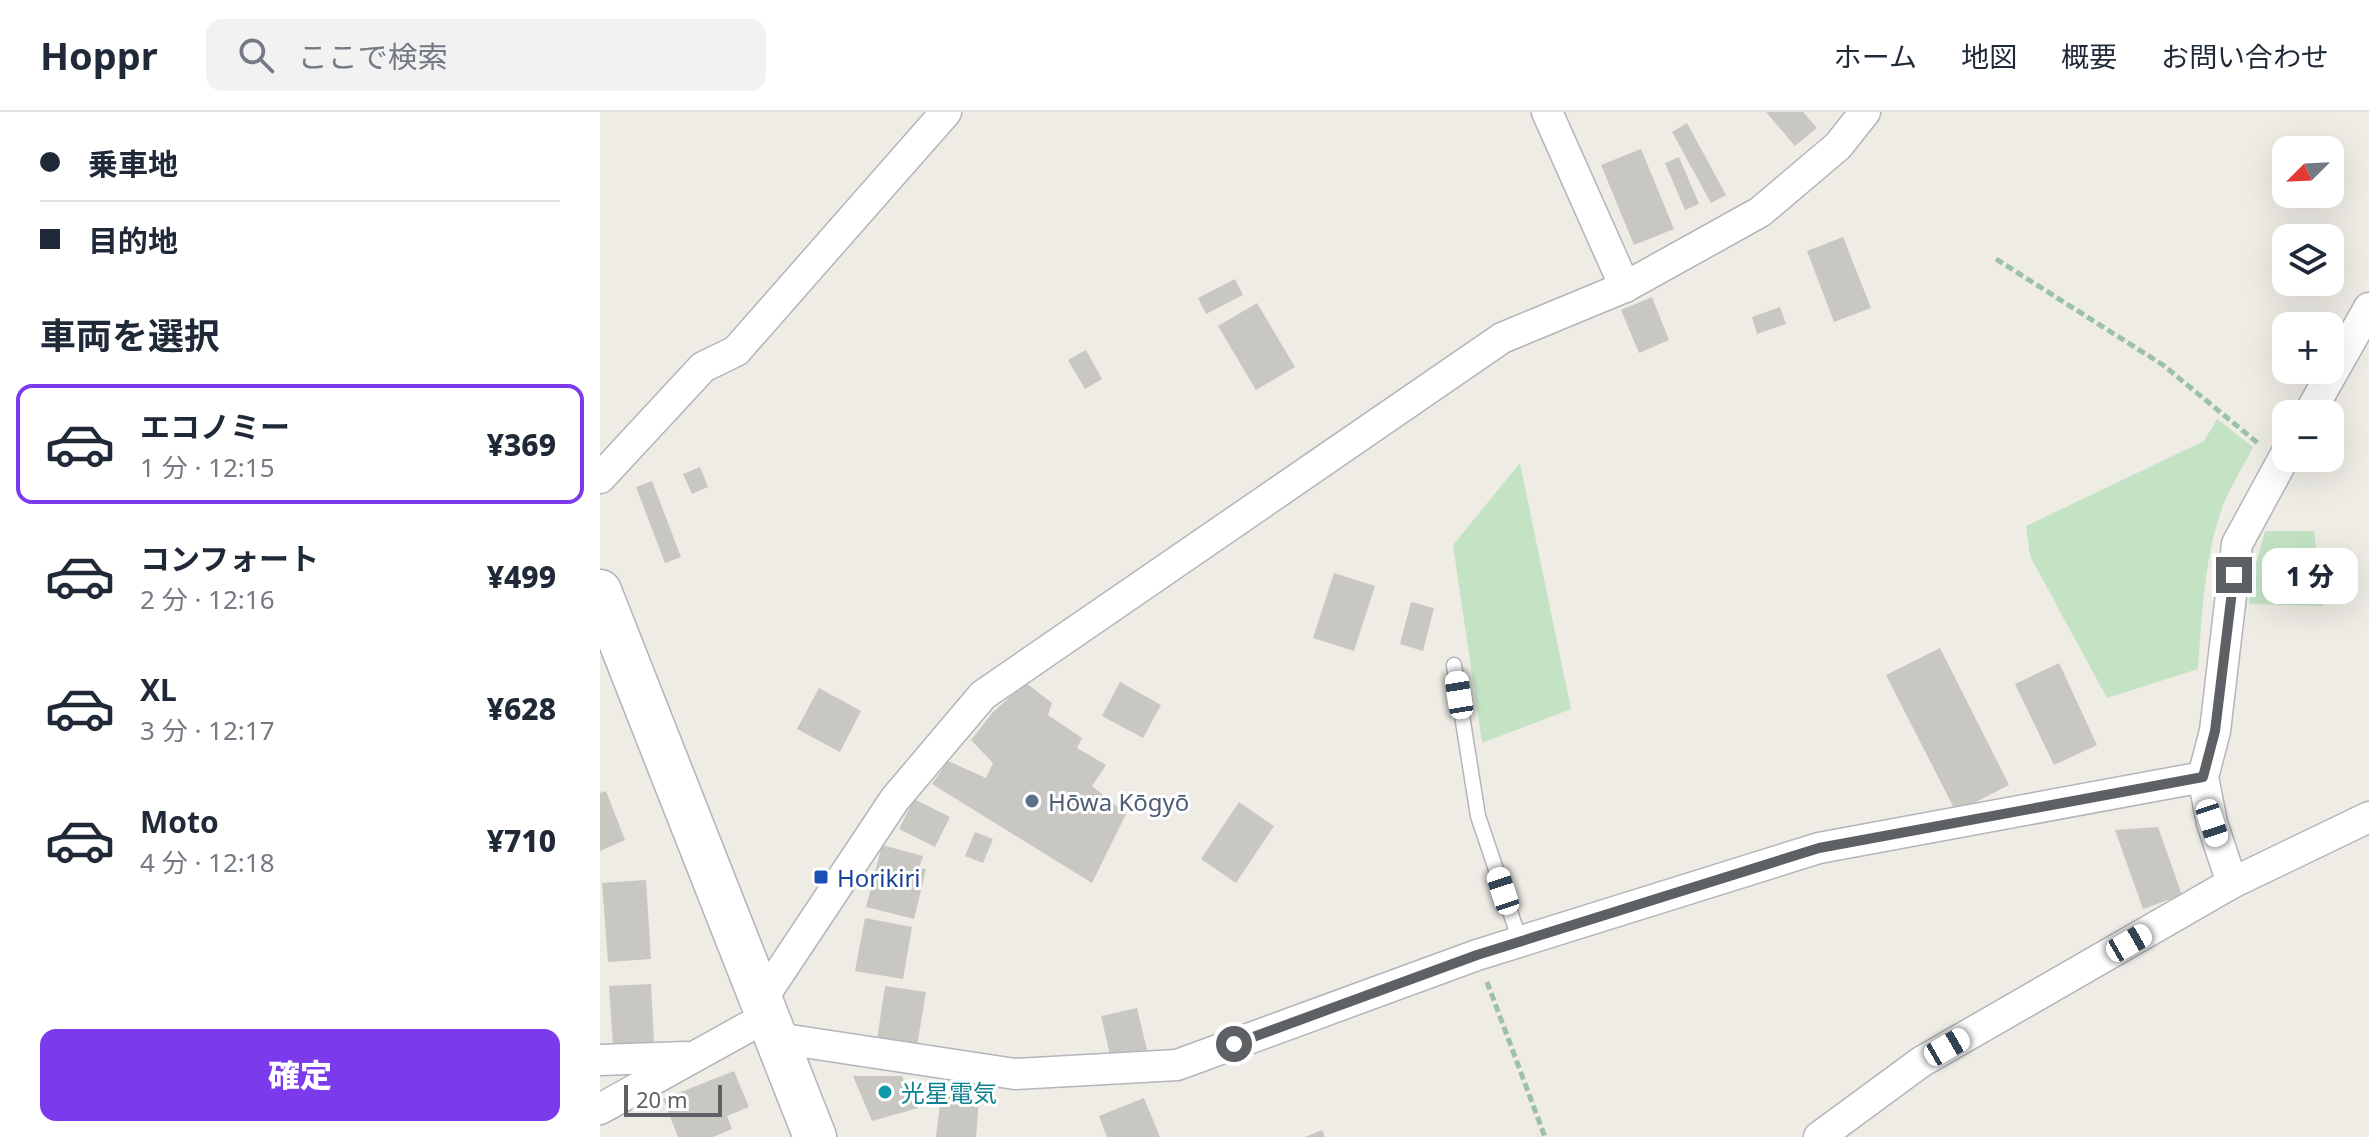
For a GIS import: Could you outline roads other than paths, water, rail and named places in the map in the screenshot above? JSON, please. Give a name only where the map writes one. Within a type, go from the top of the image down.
[{"type":"street","points":[[600,478],[703,367],[736,351],[946,112]]},
{"type":"street","points":[[1547,112],[1625,287]]},
{"type":"street","points":[[600,1109],[691,1057],[769,1018],[895,799],[983,695],[1502,338],[1625,287],[1760,212],[1838,146],[1865,112]]},
{"type":"street","points":[[2317,400],[2369,308]]},
{"type":"street","points":[[2232,883],[2212,823],[2203,777],[2215,731],[2237,544],[2276,472]]},
{"type":"street","points":[[600,591],[815,1137]]},
{"type":"street","points":[[769,1018],[1015,1074],[1177,1065],[1477,955],[1819,848],[2203,777]]},
{"type":"street","points":[[1819,1137],[1921,1062],[2232,883],[2369,817]]},
{"type":"street","points":[[600,1060],[691,1057]]},
{"type":"lane","points":[[1454,665],[1478,816],[1520,941]]},
{"type":"place","name":"Hōwa Kōgyō","points":[[1032,801]]},
{"type":"place","name":"Horikiri","points":[[821,877]]},
{"type":"place","name":"光星電気","points":[[885,1092]]}]
